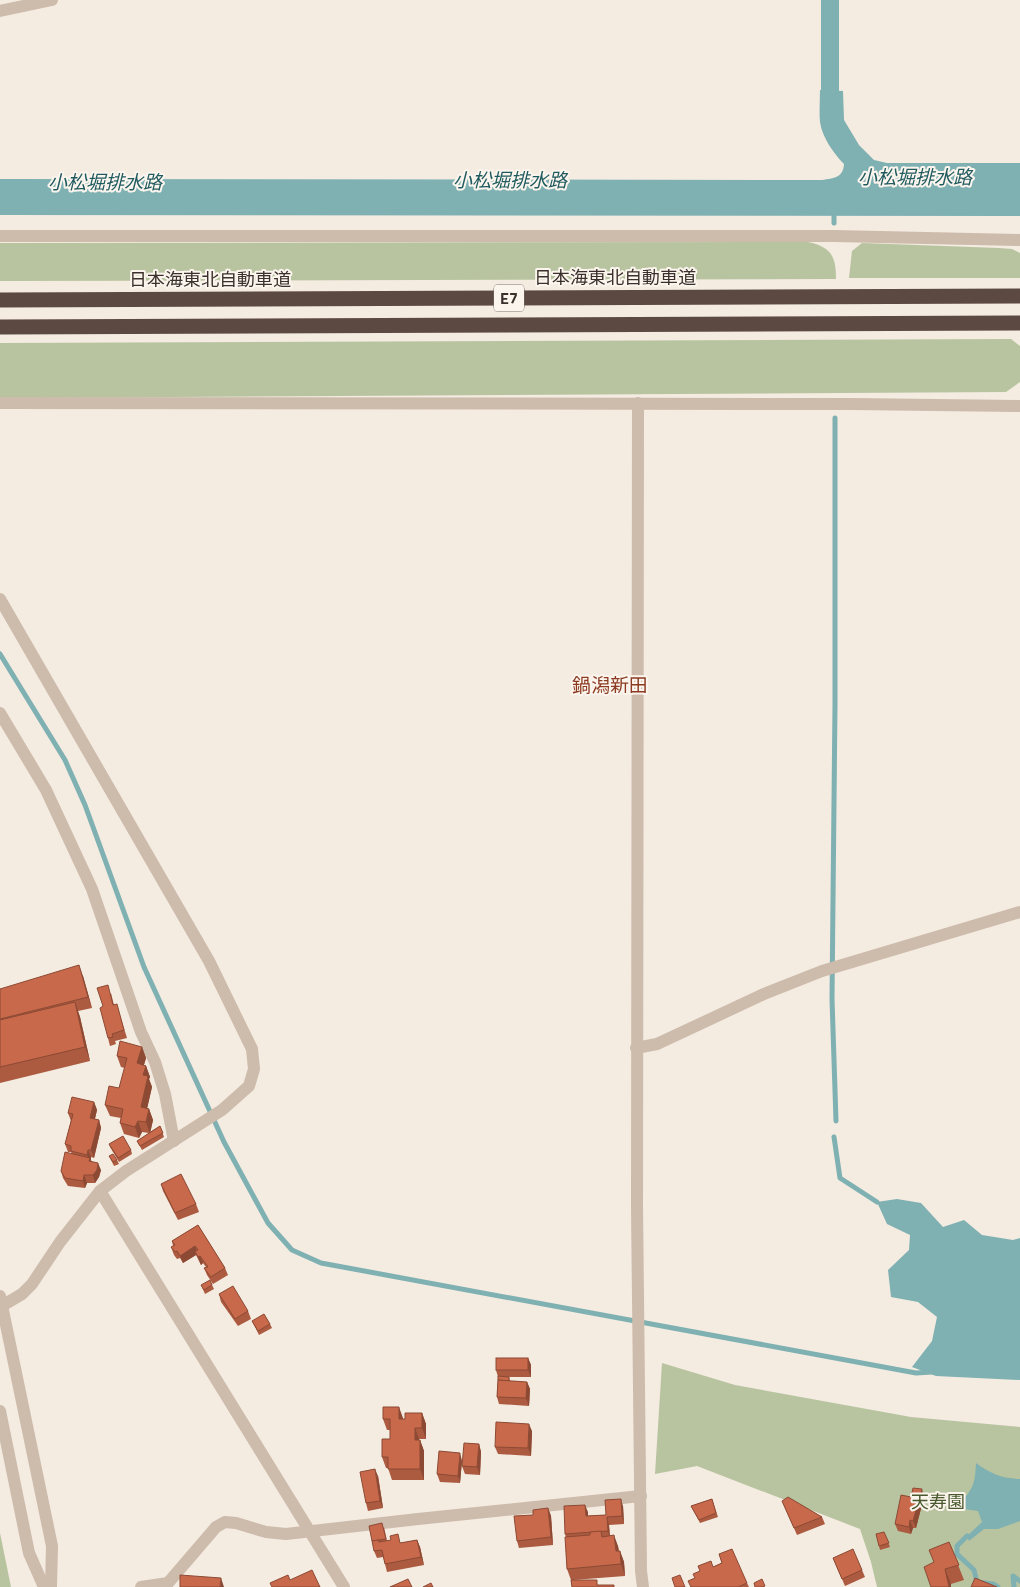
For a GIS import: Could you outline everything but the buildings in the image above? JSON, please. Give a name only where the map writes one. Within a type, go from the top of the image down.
[{"type":"highway","name":"日本海東北自動車道","points":[[0,300],[1019,296]]},
{"type":"highway","name":"E7","points":[[0,326],[1018,323]]},
{"type":"street","points":[[0,11],[52,0]]},
{"type":"street","points":[[0,236],[834,236],[1020,240]]},
{"type":"street","points":[[0,403],[638,403],[1020,406]]},
{"type":"street","points":[[638,403],[636,1048],[641,1571],[643,1587]]},
{"type":"street","points":[[0,599],[209,961],[252,1049],[254,1069],[249,1086],[222,1110],[126,1171],[100,1192],[60,1242],[32,1284],[22,1294],[1,1303],[52,1546],[51,1587]]},
{"type":"street","points":[[0,713],[46,790],[92,889],[141,1032],[155,1062],[177,1139]]},
{"type":"street","points":[[636,1048],[657,1044],[764,994],[822,971],[1020,912]]},
{"type":"street","points":[[100,1192],[344,1587]]},
{"type":"street","points":[[0,1412],[29,1553],[44,1587]]},
{"type":"street","points":[[141,1587],[168,1582],[216,1527],[225,1522],[236,1523],[266,1532],[286,1534],[641,1496]]},
{"type":"green space","points":[[808,242],[822,247],[831,254],[835,264],[836,279],[0,281],[0,243]]},
{"type":"green space","points":[[862,243],[1012,249],[1020,253],[1020,278],[849,278],[852,251]]},
{"type":"green space","points":[[1011,339],[1020,346],[1020,382],[1006,392],[0,398],[0,343]]},
{"type":"green space","name":"天寿園","points":[[662,1363],[735,1385],[911,1417],[1020,1427],[1020,1587],[877,1587],[860,1529],[697,1466],[655,1474]]},
{"type":"green space","points":[[0,1533],[11,1587],[0,1587]]},
{"type":"water","name":"小松堀排水路","points":[[820,90],[843,91],[844,120],[859,145],[874,160],[887,163],[1020,163],[1020,216],[0,215],[0,179],[822,180],[840,175],[844,164],[829,145],[821,128]]},
{"type":"water","points":[[897,1199],[921,1203],[943,1227],[964,1220],[982,1235],[1013,1240],[1020,1238],[1020,1380],[936,1376],[912,1367],[932,1341],[937,1317],[918,1302],[891,1297],[888,1270],[909,1250],[910,1235],[887,1224],[877,1202]]},
{"type":"water","points":[[976,1463],[996,1475],[1020,1479],[1020,1521],[998,1529],[984,1529],[969,1541],[967,1536],[982,1522],[978,1511],[964,1509],[961,1502],[969,1493],[973,1484]]},
{"type":"waterway","points":[[830,0],[830,114]]},
{"type":"waterway","points":[[834,213],[834,223]]},
{"type":"waterway","points":[[835,418],[832,999],[836,1121]]},
{"type":"waterway","points":[[0,654],[65,760],[85,805],[144,967],[224,1142],[268,1223],[292,1250],[321,1263],[916,1373],[932,1372]]},
{"type":"waterway","points":[[834,1137],[840,1178],[877,1202]]},
{"type":"waterway","points":[[967,1536],[957,1546],[957,1554],[974,1570],[977,1582],[993,1584],[998,1587]]},
{"type":"waterway","points":[[1014,1587],[1013,1576],[1020,1581]]},
{"type":"district","name":"鍋潟新田","points":[[610,685]]}]
